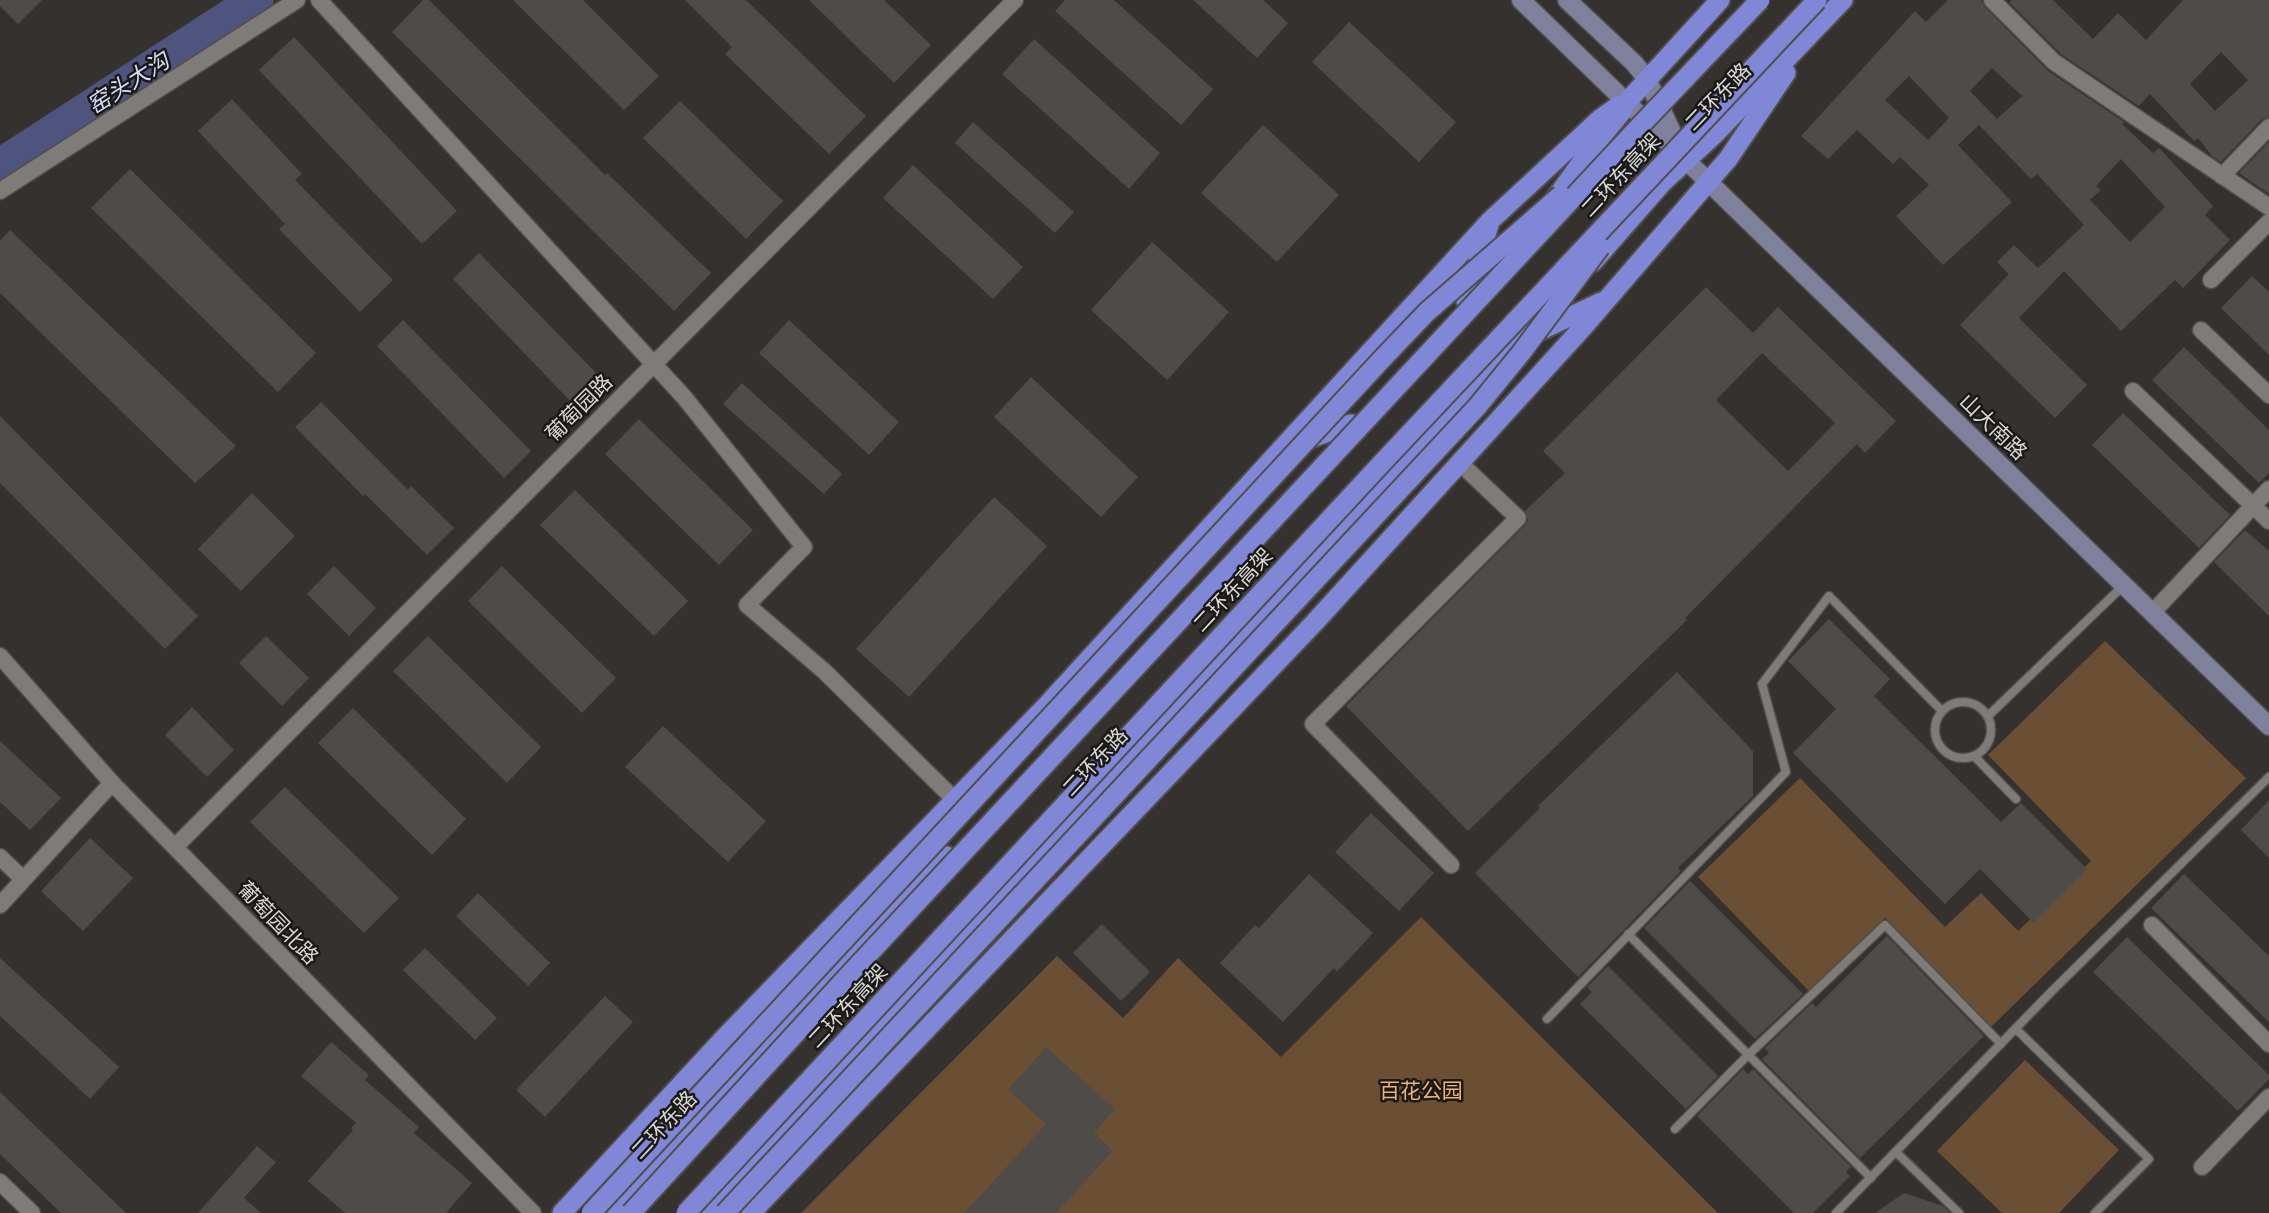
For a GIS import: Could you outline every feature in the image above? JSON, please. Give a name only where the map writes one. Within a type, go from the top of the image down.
[{"type":"highway","name":"二环东路","points":[[613,1213],[1535,227],[1626,103],[1720,0]]},
{"type":"highway","name":"二环东高架","points":[[631,1213],[859,964],[1760,0]]},
{"type":"highway","name":"二环东高架","points":[[686,1213],[1380,465],[1817,0]]},
{"type":"highway","name":"二环东路","points":[[706,1213],[1516,341],[1573,285],[1663,183],[1715,134],[1843,0]]},
{"type":"highway","name":"二环东路","points":[[751,1213],[1315,622],[1549,365],[1737,148],[1811,34]]},
{"type":"highway","name":"二环东路","points":[[562,1213],[735,1026],[1047,705],[1490,221],[1600,119],[1626,103]]},
{"type":"highway","points":[[591,1213],[1427,312],[1638,128]]},
{"type":"highway","points":[[724,1213],[1477,407],[1521,353],[1666,160]]},
{"type":"highway","name":"二环东路","points":[[1466,301],[1490,221]]},
{"type":"highway","name":"二环东路","points":[[1549,365],[1573,285]]},
{"type":"highway","name":"二环东路","points":[[1516,341],[1609,298]]},
{"type":"highway","name":"二环东路","points":[[1282,449],[1351,424]]},
{"type":"main road","name":"山大南路","points":[[1521,0],[2269,726]]},
{"type":"main road","name":"山大南路","points":[[1567,0],[1634,63],[1647,79],[1686,161]]},
{"type":"street","points":[[0,191],[297,0]]},
{"type":"street","points":[[319,0],[684,397],[804,547],[747,605],[824,671],[955,800]]},
{"type":"street","name":"葡萄园路","points":[[175,847],[1014,0]]},
{"type":"street","points":[[1992,0],[2054,62],[2269,207]]},
{"type":"street","points":[[2222,176],[2269,127]]},
{"type":"street","points":[[2211,280],[2269,222]]},
{"type":"street","points":[[2201,330],[2269,395]]},
{"type":"street","points":[[2133,391],[2269,521]]},
{"type":"street","points":[[1451,865],[1313,724],[1518,518],[1460,463]]},
{"type":"street","points":[[2152,613],[2269,489]]},
{"type":"street","name":"葡萄园北路","points":[[0,656],[112,783],[533,1213]]},
{"type":"street","points":[[0,905],[112,783]]},
{"type":"street","points":[[0,857],[23,879]]},
{"type":"street","points":[[2152,925],[2269,1044]]},
{"type":"street","points":[[2202,1167],[2269,1097]]},
{"type":"street","points":[[0,1182],[32,1213]]},
{"type":"lane","points":[[1988,716],[2124,585]]},
{"type":"lane","points":[[1547,1018],[1786,772],[1762,684],[1829,596],[1942,711]]},
{"type":"lane","points":[[1957,702],[1966,702],[1982,709],[1991,725],[1991,735],[1982,751],[1974,756],[1955,757],[1940,746],[1935,728],[1942,711],[1957,702]]},
{"type":"lane","points":[[1974,756],[2016,799]]},
{"type":"lane","points":[[1836,1213],[2269,777]]},
{"type":"lane","points":[[1675,1129],[1747,1056],[1885,925],[2001,1044]]},
{"type":"lane","points":[[1628,934],[1871,1178]]},
{"type":"lane","points":[[2016,1029],[2149,1159],[2095,1213]]},
{"type":"lane","points":[[1896,1153],[1959,1213]]},
{"type":"green space","points":[[2105,641],[2246,778],[1991,1027],[1885,918],[1809,991],[1698,877],[1800,778],[1945,927],[1981,893],[2018,931],[2091,861],[1988,755]]},
{"type":"green space","name":"百花公园","points":[[1421,917],[1718,1213],[801,1213],[1057,956],[1123,1018],[1178,958],[1281,1057]]},
{"type":"green space","points":[[2025,1060],[2119,1150],[2059,1213],[2002,1213],[1937,1151]]},
{"type":"building","points":[[0,0],[42,0],[18,24],[0,6]]},
{"type":"building","points":[[423,0],[429,0],[605,175],[607,173],[711,273],[674,311],[392,32]]},
{"type":"building","points":[[513,0],[583,0],[659,76],[624,110]]},
{"type":"building","points":[[685,0],[746,0],[866,116],[829,154],[725,54],[732,47]]},
{"type":"building","points":[[809,0],[884,0],[931,45],[894,83]]},
{"type":"building","points":[[1065,0],[1114,0],[1213,89],[1181,125],[1055,11]]},
{"type":"building","points":[[1193,0],[1263,0],[1288,23],[1257,58]]},
{"type":"building","points":[[1948,0],[1981,0],[2048,71],[2124,122],[2122,124],[2153,153],[2159,148],[2213,206],[2205,215],[2230,240],[2183,288],[2175,280],[2121,331],[2064,271],[2019,318],[2087,385],[2055,418],[1960,325],[2009,274],[1997,262],[2014,245],[2038,268],[2084,225],[2037,174],[2031,179],[1979,125],[1958,145],[2012,202],[1943,265],[1896,216],[1929,185],[1900,157],[1893,164],[1857,130],[1828,159],[1801,136],[1915,11],[1926,22]],"holes":[[[1992,68],[2022,96],[1997,119],[1970,91]],[[1909,76],[1949,118],[1928,140],[1885,100]],[[2121,159],[2165,207],[2130,242],[2090,200],[2101,190],[2096,186]]]},
{"type":"building","points":[[2053,0],[2093,39],[2118,13],[2146,40],[2183,0],[2269,0],[2269,117],[2261,120],[2221,162],[2212,156],[2198,138],[2194,141],[2150,94],[2139,106],[2061,54],[2009,2]],"holes":[[[2221,52],[2248,80],[2215,111],[2190,84]]]},
{"type":"building","points":[[1349,22],[1456,122],[1419,162],[1312,62]]},
{"type":"building","points":[[294,37],[457,211],[422,244],[259,70]]},
{"type":"building","points":[[1034,39],[1160,153],[1129,189],[1002,74]]},
{"type":"building","points":[[232,99],[302,174],[295,180],[393,280],[360,312],[279,229],[285,224],[198,131]]},
{"type":"building","points":[[680,101],[783,201],[746,239],[643,138]]},
{"type":"building","points":[[973,122],[1074,212],[1055,233],[955,143]]},
{"type":"building","points":[[1263,125],[1339,195],[1277,262],[1201,193]]},
{"type":"building","points":[[2269,142],[2269,194],[2239,173]]},
{"type":"building","points":[[913,165],[1023,267],[993,299],[883,198]]},
{"type":"building","points":[[130,169],[316,353],[278,392],[91,208]]},
{"type":"building","points":[[10,230],[236,446],[195,483],[0,293],[0,241]]},
{"type":"building","points":[[1152,242],[1229,312],[1167,380],[1091,310]]},
{"type":"building","points":[[479,253],[602,379],[575,406],[453,279]]},
{"type":"building","points":[[2252,276],[2269,292],[2269,355],[2221,308]]},
{"type":"building","points":[[1706,287],[1753,333],[1778,307],[1896,421],[1865,453],[1857,444],[1685,618],[1687,620],[1468,831],[1346,706],[1525,525],[1528,520],[1525,511],[1565,473],[1543,451]],"holes":[[[1762,353],[1835,423],[1788,471],[1716,400]]]},
{"type":"building","points":[[403,320],[531,451],[504,478],[377,346]]},
{"type":"building","points":[[789,320],[899,422],[869,455],[759,353]]},
{"type":"building","points":[[2184,347],[2269,430],[2269,473],[2259,483],[2152,380]]},
{"type":"building","points":[[1031,377],[1138,477],[1101,517],[994,417]]},
{"type":"building","points":[[742,383],[842,474],[824,494],[723,404]]},
{"type":"building","points":[[321,402],[408,490],[411,486],[454,528],[427,555],[365,494],[363,496],[295,427]]},
{"type":"building","points":[[2123,413],[2230,515],[2199,548],[2092,445]]},
{"type":"building","points":[[0,416],[198,616],[165,649],[0,483]]},
{"type":"building","points":[[639,419],[753,530],[719,565],[605,454]]},
{"type":"building","points":[[575,490],[688,601],[654,636],[540,525]]},
{"type":"building","points":[[252,493],[295,536],[241,591],[198,549]]},
{"type":"building","points":[[994,497],[1047,546],[909,697],[856,649]]},
{"type":"building","points":[[2245,530],[2269,551],[2269,616],[2214,562]]},
{"type":"building","points":[[334,566],[376,608],[349,636],[307,594]]},
{"type":"building","points":[[502,566],[616,678],[582,713],[468,601]]},
{"type":"building","points":[[1829,619],[1890,679],[1874,696],[2001,822],[2021,803],[2087,869],[2034,923],[1980,869],[1945,904],[1793,753],[1836,709],[1788,661]]},
{"type":"building","points":[[266,636],[309,678],[282,706],[239,663]]},
{"type":"building","points":[[428,636],[541,747],[507,783],[393,671]]},
{"type":"building","points":[[1677,672],[1753,751],[1753,796],[1678,868],[1681,871],[1578,977],[1475,873],[1540,808],[1538,806]]},
{"type":"building","points":[[192,707],[234,750],[207,777],[165,735]]},
{"type":"building","points":[[353,708],[466,819],[432,855],[318,743]]},
{"type":"building","points":[[663,726],[766,821],[728,862],[625,767]]},
{"type":"building","points":[[0,741],[61,798],[30,830],[0,802]]},
{"type":"building","points":[[285,787],[399,898],[364,933],[250,822]]},
{"type":"building","points":[[2269,800],[2269,858],[2241,830]]},
{"type":"building","points":[[1371,813],[1434,873],[1399,911],[1335,852]]},
{"type":"building","points":[[90,838],[133,878],[83,931],[41,891]]},
{"type":"building","points":[[1309,874],[1373,933],[1337,972],[1334,968],[1283,1022],[1220,963],[1255,925],[1259,928]]},
{"type":"building","points":[[2184,874],[2269,956],[2269,1022],[2151,908]]},
{"type":"building","points":[[1690,881],[1803,994],[1755,1039],[1644,928]]},
{"type":"building","points":[[478,893],[550,963],[528,986],[456,916]]},
{"type":"building","points":[[1102,924],[1150,972],[1121,1001],[1073,953]]},
{"type":"building","points":[[1887,936],[1984,1036],[1860,1158],[1762,1059],[1769,1053],[1765,1048],[1812,1003],[1816,1007]]},
{"type":"building","points":[[2127,937],[2269,1075],[2269,1079],[2238,1111],[2093,972]]},
{"type":"building","points":[[425,948],[497,1018],[475,1040],[403,970]]},
{"type":"building","points":[[0,958],[119,1067],[90,1099],[0,1016]]},
{"type":"building","points":[[1608,966],[1718,1076],[1686,1109],[1580,1004],[1592,992],[1587,987]]},
{"type":"building","points":[[605,996],[633,1022],[545,1117],[516,1090]]},
{"type":"building","points":[[331,1042],[369,1075],[365,1080],[419,1127],[414,1133],[472,1183],[446,1213],[345,1213],[308,1181],[353,1130],[351,1128],[356,1123],[301,1076]]},
{"type":"building","points":[[1046,1047],[1115,1109],[1094,1133],[1113,1151],[1056,1213],[964,1213],[1046,1124],[1008,1090]]},
{"type":"building","points":[[1743,1069],[1748,1074],[1753,1069],[1851,1167],[1846,1172],[1850,1176],[1813,1213],[1794,1213],[1697,1116]]},
{"type":"building","points":[[0,1092],[126,1213],[61,1213],[0,1154]]},
{"type":"building","points":[[257,1146],[276,1162],[244,1198],[261,1213],[198,1213]]},
{"type":"building","points":[[1904,1193],[1943,1206],[1950,1213],[1875,1213]]},
{"type":"waterway","name":"窑头大沟","points":[[0,166],[256,0]]}]
